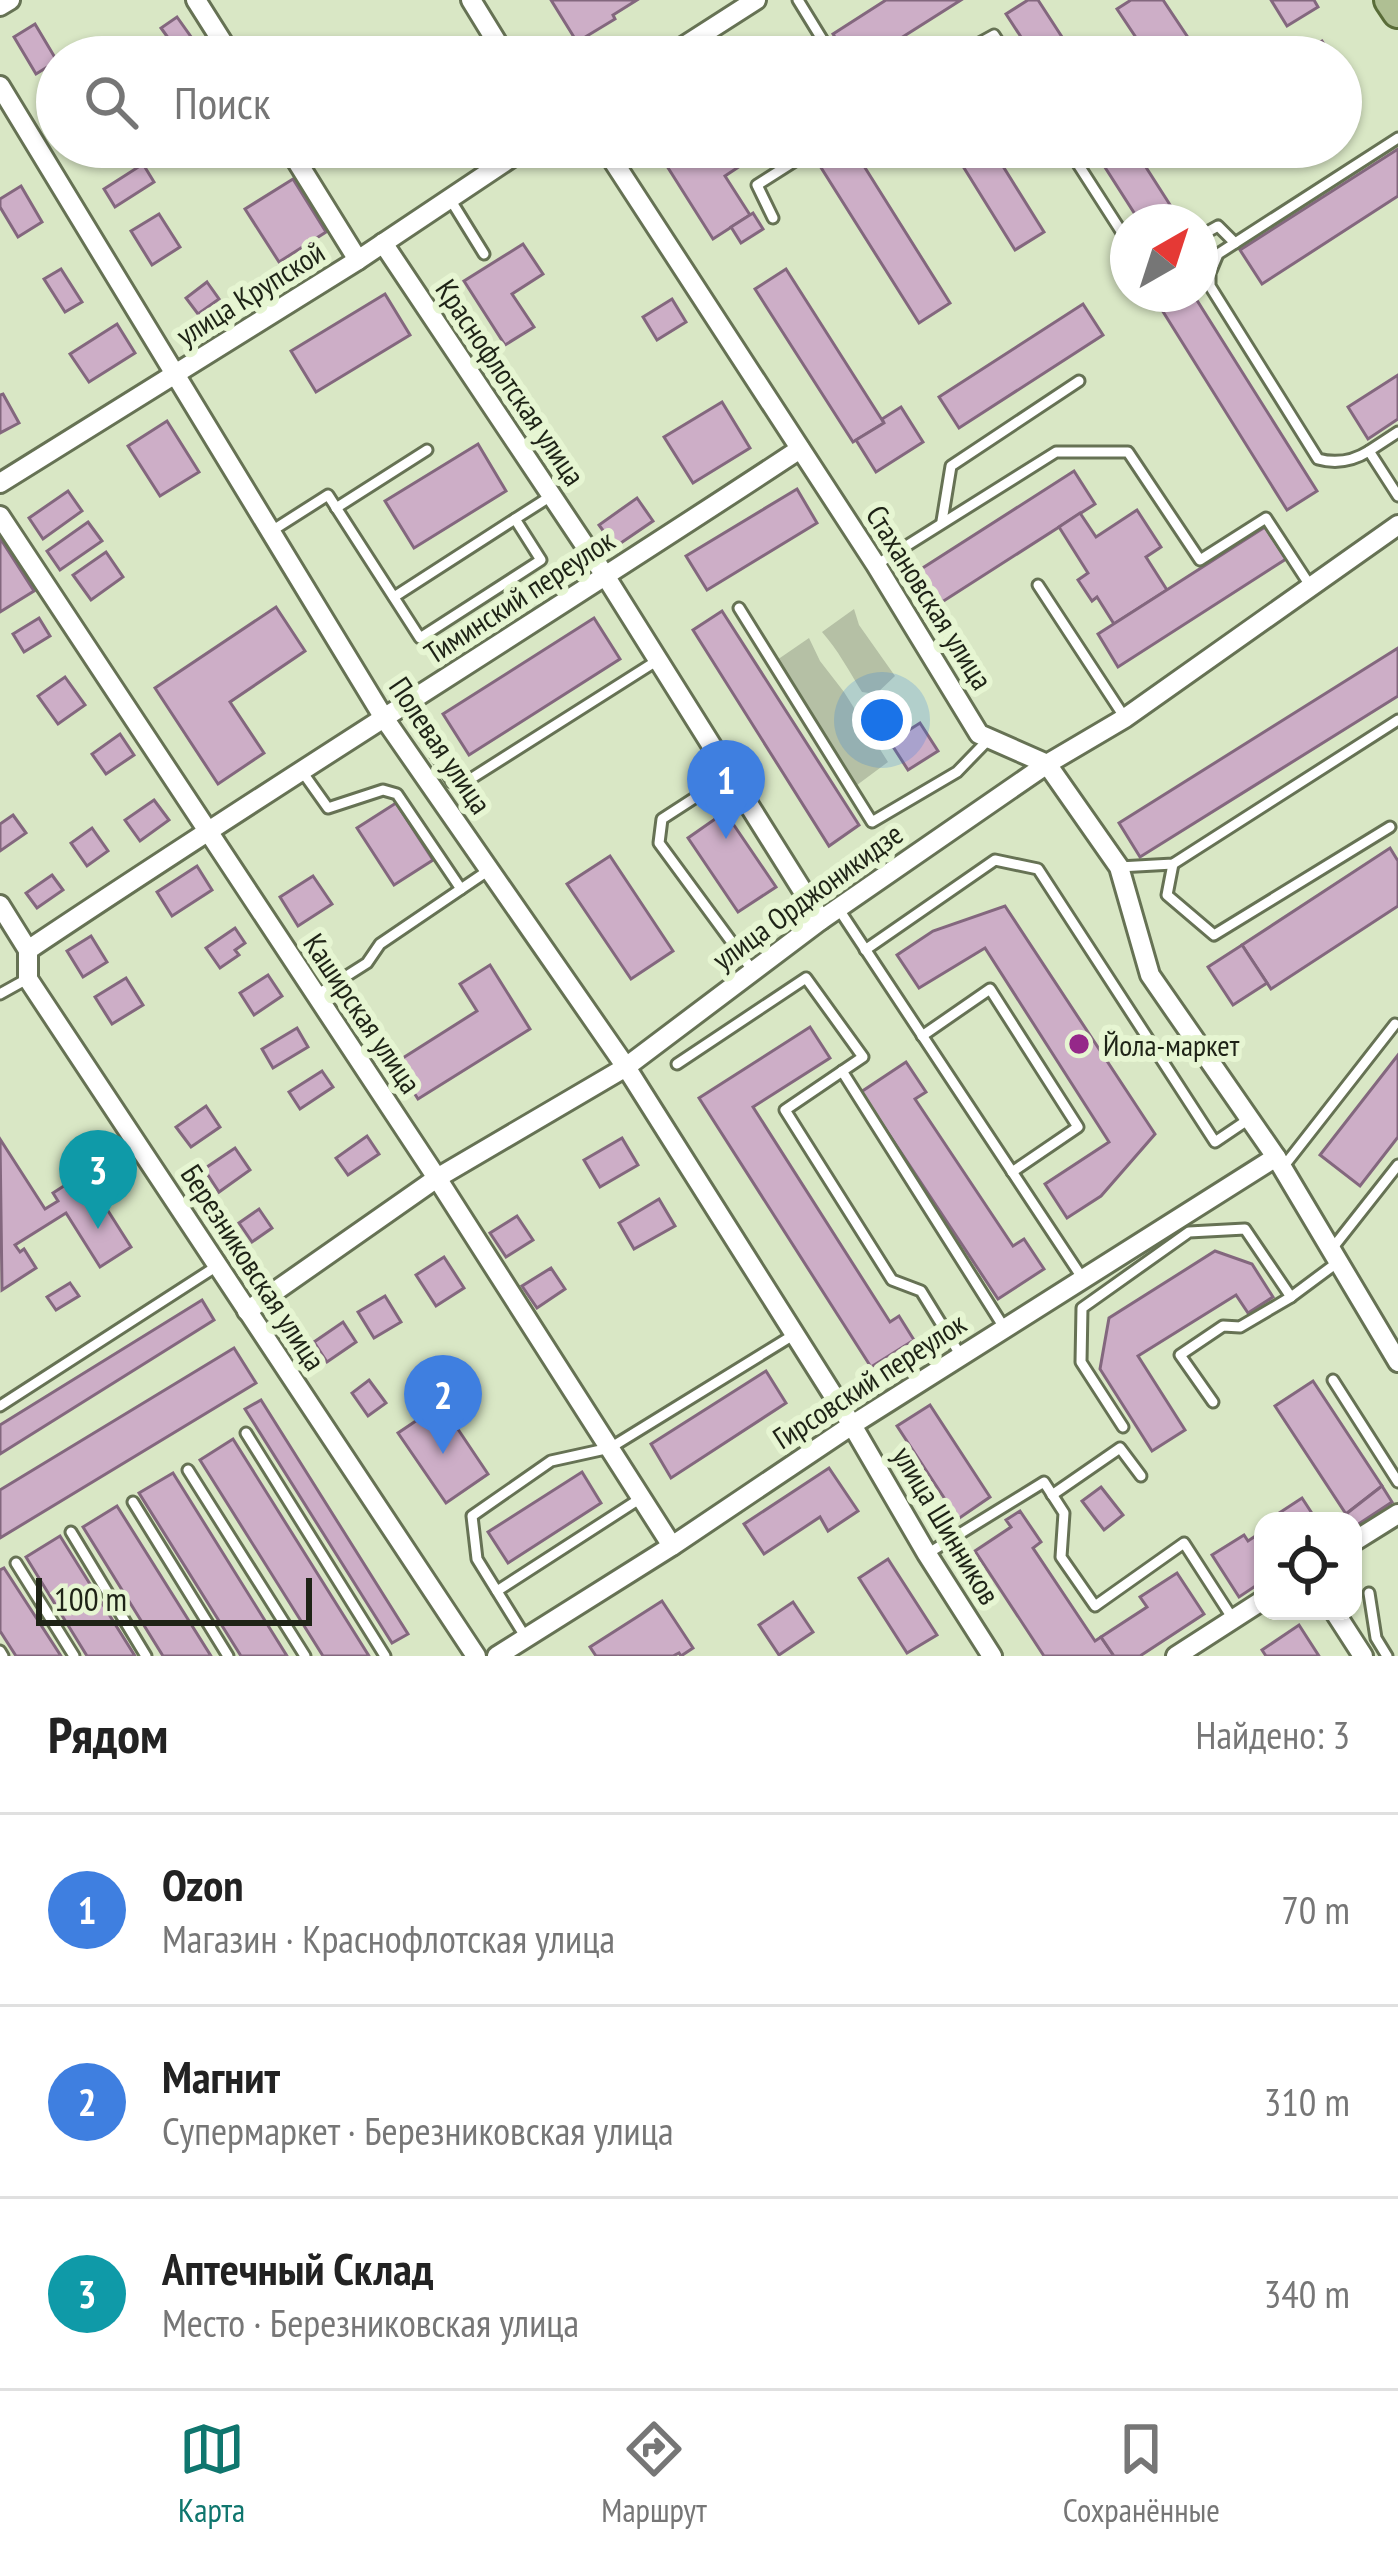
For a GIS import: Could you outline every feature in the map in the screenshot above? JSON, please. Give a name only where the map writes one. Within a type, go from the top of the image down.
[{"type":"main road","points":[[1390,0],[1398,12]]},
{"type":"street","points":[[0,6],[10,0]]},
{"type":"street","points":[[196,0],[219,36]]},
{"type":"street","points":[[470,0],[493,36]]},
{"type":"street","points":[[699,36],[755,0]]},
{"type":"street","name":"Полевая улица","points":[[0,86],[36,146]]},
{"type":"street","name":"Полевая улица","points":[[49,168],[384,718],[626,1067],[852,1425]]},
{"type":"street","points":[[301,168],[358,260]]},
{"type":"street","name":"улица Крупской","points":[[0,483],[358,260],[496,168]]},
{"type":"street","name":"Стахановская улица","points":[[618,168],[876,565],[979,734],[1047,764]]},
{"type":"street","name":"Краснофлотская улица","points":[[383,243],[606,578],[820,920]]},
{"type":"street","name":"Тиминский переулок","points":[[28,950],[800,448]]},
{"type":"street","name":"Каширская улица","points":[[0,516],[437,1178],[672,1546]]},
{"type":"street","name":"улица Орджоникидзе","points":[[247,1311],[437,1178],[626,1067],[820,920],[1047,764],[1125,718],[1398,525]]},
{"type":"street","points":[[1047,764],[1119,867],[1150,975],[1392,1335],[1398,1362]]},
{"type":"street","points":[[0,905],[28,950],[28,979]]},
{"type":"street","name":"Березниковская улица","points":[[28,979],[476,1656]]},
{"type":"street","name":"Гирсовский переулок","points":[[497,1656],[1005,1328],[1279,1162]]},
{"type":"street","name":"улица Шинников","points":[[852,1425],[992,1656]]},
{"type":"street","points":[[1362,1536],[1398,1514]]},
{"type":"street","points":[[1176,1656],[1254,1606]]},
{"type":"street","points":[[1340,1620],[1363,1656]]},
{"type":"lane","points":[[798,0],[819,36]]},
{"type":"lane","points":[[1362,161],[1398,138]]},
{"type":"lane","points":[[773,218],[757,185],[784,168]]},
{"type":"lane","points":[[1080,168],[1110,214]]},
{"type":"lane","points":[[1351,168],[1218,254],[1210,286],[1318,459],[1332,463],[1358,458],[1398,432]]},
{"type":"lane","points":[[450,199],[484,254]]},
{"type":"lane","points":[[1218,226],[1235,243]]},
{"type":"lane","points":[[942,521],[950,466],[1079,381]]},
{"type":"lane","points":[[336,508],[427,450]]},
{"type":"lane","points":[[1369,451],[1398,496]]},
{"type":"lane","points":[[876,565],[1056,452],[1128,452],[1200,560],[1266,518],[1312,588]]},
{"type":"lane","points":[[270,532],[328,494],[420,638],[542,560],[515,519]]},
{"type":"lane","points":[[394,597],[551,496]]},
{"type":"lane","points":[[1038,585],[1125,718]]},
{"type":"lane","points":[[739,608],[872,822],[957,772],[989,739]]},
{"type":"lane","points":[[406,704],[452,782],[472,778],[658,660]]},
{"type":"lane","points":[[1119,867],[1173,864],[1398,720]]},
{"type":"lane","points":[[302,770],[328,808],[383,790],[397,794],[460,889]]},
{"type":"lane","points":[[730,775],[662,819],[659,843],[753,971]]},
{"type":"lane","points":[[1173,864],[1166,896],[1214,935],[1390,826]]},
{"type":"lane","points":[[866,950],[995,860],[1038,869],[1215,1142],[1250,1119]]},
{"type":"lane","points":[[315,996],[367,963],[380,944],[489,870]]},
{"type":"lane","points":[[838,908],[1083,1279]]},
{"type":"lane","points":[[676,1064],[806,978],[863,1057],[785,1110],[892,1280],[921,1292],[961,1356]]},
{"type":"lane","points":[[0,994],[28,979]]},
{"type":"lane","points":[[922,1036],[990,988],[1078,1127],[1012,1172]]},
{"type":"lane","points":[[1279,1162],[1395,1024]]},
{"type":"lane","points":[[842,1071],[1005,1328]]},
{"type":"lane","points":[[1213,1402],[1180,1354],[1222,1326],[1240,1328],[1291,1297],[1335,1256],[1398,1166]]},
{"type":"lane","points":[[1123,1427],[1081,1362],[1082,1308],[1189,1232],[1245,1229],[1291,1297]]},
{"type":"lane","points":[[0,1406],[217,1266]]},
{"type":"lane","points":[[526,1638],[477,1558],[472,1516],[551,1461],[610,1448],[795,1334]]},
{"type":"lane","points":[[1334,1380],[1398,1482]]},
{"type":"lane","points":[[246,1433],[385,1656]]},
{"type":"lane","points":[[1052,1495],[1120,1448],[1141,1476]]},
{"type":"lane","points":[[188,1470],[305,1656]]},
{"type":"lane","points":[[927,1554],[1044,1482],[1064,1514],[1061,1557],[1095,1606],[1184,1543],[1233,1619]]},
{"type":"lane","points":[[497,1591],[641,1498]]},
{"type":"lane","points":[[133,1502],[228,1656]]},
{"type":"lane","points":[[71,1532],[146,1656]]},
{"type":"lane","points":[[16,1563],[74,1656]]},
{"type":"lane","points":[[1370,1593],[1376,1638],[1387,1656]]},
{"type":"green space","points":[[854,609],[859,625],[895,676],[876,694],[862,692],[822,632]]},
{"type":"green space","points":[[809,638],[888,762],[857,785],[777,660]]},
{"type":"building","points":[[551,0],[637,0],[587,36],[573,36]]},
{"type":"building","points":[[886,0],[961,0],[904,36],[833,34]]},
{"type":"building","points":[[1028,0],[1038,0],[1061,36],[1020,36],[1006,14]]},
{"type":"building","points":[[1131,0],[1163,0],[1187,36],[1135,36],[1117,9]]},
{"type":"building","points":[[1271,0],[1314,0],[1318,7],[1287,26]]},
{"type":"building","points":[[177,17],[190,36],[167,36],[161,28]]},
{"type":"building","points":[[35,24],[42,36],[36,36],[36,74],[14,37]]},
{"type":"building","points":[[1398,149],[1398,196],[1262,284],[1240,250]]},
{"type":"building","points":[[137,168],[145,168],[154,182],[115,207],[104,189]]},
{"type":"building","points":[[668,168],[737,168],[725,176],[750,215],[713,239]]},
{"type":"building","points":[[821,168],[865,168],[950,303],[919,323]]},
{"type":"building","points":[[964,168],[1004,168],[1044,232],[1015,250]]},
{"type":"building","points":[[1105,168],[1146,168],[1169,204],[1128,204]]},
{"type":"building","points":[[293,179],[326,232],[279,262],[245,209]]},
{"type":"building","points":[[21,186],[42,222],[18,237],[0,199]]},
{"type":"building","points":[[753,213],[763,229],[741,243],[731,227]]},
{"type":"building","points":[[159,214],[180,247],[152,265],[131,231]]},
{"type":"building","points":[[523,244],[543,274],[512,294],[534,327],[505,345],[464,281]]},
{"type":"building","points":[[61,269],[82,302],[65,312],[44,279]]},
{"type":"building","points":[[786,269],[884,423],[853,442],[755,289]]},
{"type":"building","points":[[207,282],[219,299],[198,314],[186,298]]},
{"type":"building","points":[[385,294],[410,335],[316,392],[291,351]]},
{"type":"building","points":[[672,299],[686,322],[657,340],[643,317]]},
{"type":"building","points":[[1083,304],[1103,335],[959,428],[939,397]]},
{"type":"building","points":[[1163,312],[1204,312],[1317,491],[1287,510]]},
{"type":"building","points":[[117,324],[135,353],[89,382],[70,354]]},
{"type":"building","points":[[1398,375],[1398,419],[1368,439],[1348,407]]},
{"type":"building","points":[[0,395],[19,423],[0,433]]},
{"type":"building","points":[[722,402],[750,448],[693,483],[664,437]]},
{"type":"building","points":[[901,407],[923,442],[876,472],[856,440]]},
{"type":"building","points":[[167,421],[199,472],[160,496],[128,446]]},
{"type":"building","points":[[478,444],[506,491],[414,548],[385,501]]},
{"type":"building","points":[[1074,471],[1095,504],[928,611],[907,578]]},
{"type":"building","points":[[797,489],[817,523],[707,590],[686,556]]},
{"type":"building","points":[[68,491],[82,511],[43,539],[29,518]]},
{"type":"building","points":[[637,498],[653,521],[615,547],[599,525]]},
{"type":"building","points":[[1137,510],[1161,547],[1146,557],[1167,590],[1114,624],[1097,597],[1092,601],[1078,580],[1088,573],[1059,527],[1080,513],[1096,537]]},
{"type":"building","points":[[88,522],[102,541],[60,570],[47,551]]},
{"type":"building","points":[[1265,527],[1286,559],[1118,667],[1098,634]]},
{"type":"building","points":[[0,538],[34,591],[0,612]]},
{"type":"building","points":[[106,552],[123,577],[91,600],[73,575]]},
{"type":"building","points":[[276,607],[305,651],[230,702],[264,753],[218,784],[155,688]]},
{"type":"building","points":[[722,611],[859,825],[829,846],[693,630]]},
{"type":"building","points":[[39,618],[50,636],[24,652],[13,634]]},
{"type":"building","points":[[594,618],[620,659],[469,755],[443,714]]},
{"type":"building","points":[[1398,648],[1398,696],[1140,857],[1119,823]]},
{"type":"building","points":[[65,677],[85,705],[58,724],[38,696]]},
{"type":"building","points":[[920,723],[938,751],[908,770],[890,742]]},
{"type":"building","points":[[120,734],[134,755],[106,774],[92,754]]},
{"type":"building","points":[[154,800],[169,820],[140,841],[125,820]]},
{"type":"building","points":[[396,803],[433,860],[394,885],[357,828]]},
{"type":"building","points":[[725,812],[776,887],[738,912],[688,838]]},
{"type":"building","points":[[13,815],[26,833],[0,851],[0,824]]},
{"type":"building","points":[[92,828],[108,851],[87,866],[71,843]]},
{"type":"building","points":[[1390,848],[1398,861],[1398,906],[1271,989],[1242,945]]},
{"type":"building","points":[[610,856],[673,951],[631,979],[567,884]]},
{"type":"building","points":[[197,866],[212,890],[172,916],[157,892]]},
{"type":"building","points":[[52,875],[63,890],[37,908],[26,893]]},
{"type":"building","points":[[313,876],[332,904],[298,926],[280,897]]},
{"type":"building","points":[[1005,906],[1155,1134],[1101,1196],[1067,1218],[1045,1184],[1109,1142],[985,948],[919,988],[897,955],[933,931]]},
{"type":"building","points":[[235,928],[245,943],[235,950],[239,955],[220,968],[206,948]]},
{"type":"building","points":[[91,936],[107,962],[83,977],[67,951]]},
{"type":"building","points":[[1242,945],[1267,983],[1233,1005],[1208,967]]},
{"type":"building","points":[[490,965],[530,1029],[418,1099],[395,1063],[477,1011],[460,984]]},
{"type":"building","points":[[268,975],[282,996],[254,1015],[240,993]]},
{"type":"building","points":[[126,978],[143,1005],[112,1024],[95,997]]},
{"type":"building","points":[[810,1027],[830,1058],[753,1107],[890,1322],[899,1316],[914,1340],[871,1367],[699,1098]]},
{"type":"building","points":[[297,1028],[308,1047],[273,1068],[262,1049]]},
{"type":"building","points":[[1398,1055],[1398,1137],[1360,1186],[1320,1155]]},
{"type":"building","points":[[906,1062],[926,1092],[915,1099],[1013,1246],[1024,1239],[1044,1269],[998,1299],[861,1092]]},
{"type":"building","points":[[322,1071],[333,1087],[300,1109],[289,1092]]},
{"type":"building","points":[[206,1106],[220,1127],[191,1147],[176,1127]]},
{"type":"building","points":[[367,1136],[379,1154],[348,1175],[336,1158]]},
{"type":"building","points":[[622,1138],[638,1165],[600,1187],[584,1160]]},
{"type":"building","points":[[0,1139],[45,1209],[58,1201],[53,1193],[84,1173],[131,1247],[100,1267],[66,1213],[15,1245],[20,1252],[24,1249],[36,1268],[2,1290]]},
{"type":"building","points":[[235,1148],[250,1170],[219,1192],[204,1169]]},
{"type":"building","points":[[659,1199],[675,1226],[634,1249],[619,1223]]},
{"type":"building","points":[[259,1209],[272,1228],[252,1242],[239,1223]]},
{"type":"building","points":[[517,1216],[533,1240],[506,1257],[490,1233]]},
{"type":"building","points":[[1215,1251],[1252,1264],[1273,1297],[1248,1313],[1236,1295],[1138,1356],[1185,1430],[1152,1451],[1100,1369],[1109,1318]]},
{"type":"building","points":[[444,1257],[464,1288],[436,1306],[416,1275]]},
{"type":"building","points":[[551,1268],[565,1289],[537,1308],[522,1286]]},
{"type":"building","points":[[70,1283],[79,1296],[56,1310],[47,1297]]},
{"type":"building","points":[[385,1296],[401,1322],[374,1338],[358,1312]]},
{"type":"building","points":[[202,1300],[214,1320],[0,1454],[0,1425]]},
{"type":"building","points":[[343,1322],[356,1342],[327,1362],[314,1342]]},
{"type":"building","points":[[234,1348],[256,1383],[0,1538],[0,1490]]},
{"type":"building","points":[[766,1371],[786,1403],[671,1478],[651,1444]]},
{"type":"building","points":[[369,1380],[386,1403],[368,1416],[352,1393]]},
{"type":"building","points":[[1313,1381],[1382,1486],[1345,1512],[1275,1406]]},
{"type":"building","points":[[261,1400],[408,1634],[392,1643],[245,1409]]},
{"type":"building","points":[[441,1404],[488,1474],[446,1503],[398,1433]]},
{"type":"building","points":[[930,1405],[990,1497],[958,1519],[897,1426]]},
{"type":"building","points":[[233,1439],[369,1656],[323,1656],[200,1460]]},
{"type":"building","points":[[829,1468],[858,1511],[828,1531],[820,1517],[764,1554],[744,1524]]},
{"type":"building","points":[[582,1472],[601,1503],[508,1563],[488,1532]]},
{"type":"building","points":[[173,1473],[287,1656],[241,1656],[139,1493]]},
{"type":"building","points":[[1382,1486],[1392,1502],[1362,1522],[1362,1512],[1349,1512]]},
{"type":"building","points":[[1101,1487],[1123,1515],[1104,1530],[1082,1501]]},
{"type":"building","points":[[1302,1498],[1311,1512],[1281,1512]]},
{"type":"building","points":[[117,1506],[211,1656],[163,1656],[83,1527]]},
{"type":"building","points":[[1020,1511],[1041,1542],[1033,1548],[1095,1641],[1101,1637],[1114,1656],[1044,1656],[975,1551],[1011,1527],[1006,1520]]},
{"type":"building","points":[[1244,1535],[1248,1541],[1254,1537],[1254,1587],[1239,1597],[1212,1555]]},
{"type":"building","points":[[60,1536],[135,1656],[87,1656],[26,1557]]},
{"type":"building","points":[[888,1559],[937,1635],[907,1653],[859,1578]]},
{"type":"building","points":[[4,1568],[61,1656],[16,1656],[0,1631],[0,1570]]},
{"type":"building","points":[[1177,1573],[1204,1614],[1140,1656],[1114,1656],[1101,1637],[1147,1607],[1140,1597]]},
{"type":"building","points":[[662,1601],[693,1648],[681,1656],[596,1656],[590,1647]]},
{"type":"building","points":[[793,1602],[813,1632],[779,1655],[759,1625]]},
{"type":"building","points":[[1299,1625],[1319,1656],[1266,1656],[1262,1650]]},
{"type":"place","name":"Ozon","points":[[726,839]]},
{"type":"place","name":"Йола-маркет","points":[[1079,1044]]},
{"type":"place","name":"Аптечный Склад","points":[[98,1229]]},
{"type":"place","name":"Магнит","points":[[443,1454]]}]
